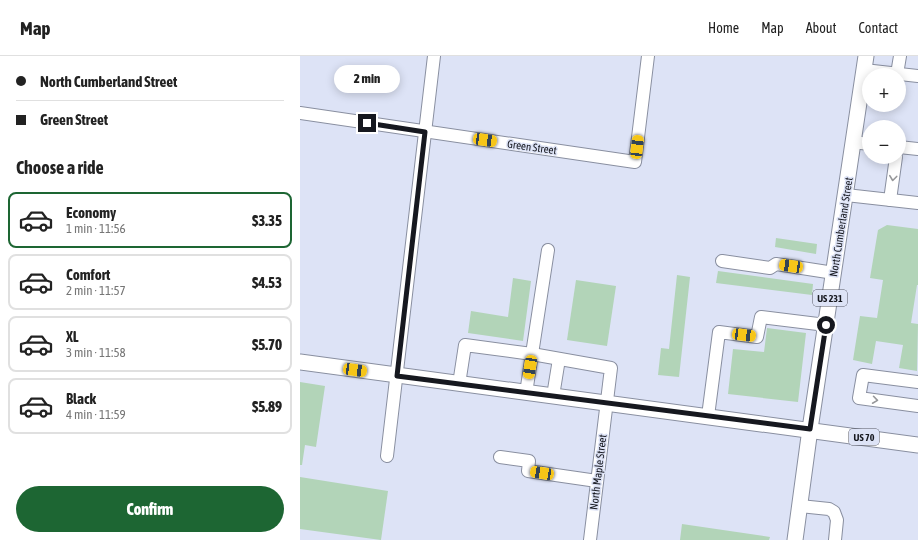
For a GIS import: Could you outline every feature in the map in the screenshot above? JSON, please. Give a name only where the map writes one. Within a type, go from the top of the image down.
[{"type":"main road","name":"North Cumberland Street","points":[[795,540],[810,429],[865,63]]},
{"type":"main road","name":"US 70","points":[[300,362],[526,393],[810,429],[918,445]]},
{"type":"street","points":[[387,456],[434,56]]},
{"type":"street","name":"Green Street","points":[[300,113],[635,162],[648,56]]},
{"type":"street","points":[[898,68],[900,56]]},
{"type":"street","points":[[865,63],[880,68]]},
{"type":"street","points":[[906,75],[918,76]]},
{"type":"street","points":[[853,142],[862,143]]},
{"type":"street","points":[[906,148],[918,149]]},
{"type":"street","points":[[890,200],[895,164]]},
{"type":"street","points":[[846,195],[918,203]]},
{"type":"street","points":[[526,393],[548,250]]},
{"type":"street","points":[[722,261],[770,268],[776,264],[834,273]]},
{"type":"street","points":[[708,416],[719,332],[757,337],[761,317],[826,325]]},
{"type":"street","points":[[459,384],[465,346],[532,354],[559,359],[554,396]]},
{"type":"street","name":"North Maple Street","points":[[559,359],[611,368],[590,540]]},
{"type":"street","points":[[918,382],[863,375],[859,398],[918,406]]},
{"type":"street","points":[[500,457],[529,461],[528,470],[597,481]]},
{"type":"street","points":[[800,506],[834,512],[837,520],[835,540]]},
{"type":"building","points":[[887,225],[918,229],[918,285],[911,323],[918,324],[917,371],[899,368],[903,345],[876,341],[872,364],[853,360],[860,316],[877,318],[883,280],[870,278],[878,230]]},
{"type":"building","points":[[776,238],[817,244],[816,254],[775,247]]},
{"type":"building","points":[[718,271],[813,284],[812,295],[716,283]]},
{"type":"building","points":[[677,275],[690,277],[679,377],[658,375],[661,348],[669,349]]},
{"type":"building","points":[[513,278],[531,281],[523,341],[468,333],[471,311],[508,317]]},
{"type":"building","points":[[576,280],[616,286],[607,346],[567,340]]},
{"type":"building","points":[[767,328],[806,333],[798,402],[728,394],[733,349],[764,352]]},
{"type":"building","points":[[300,382],[325,386],[316,447],[305,445],[302,465],[300,465]]},
{"type":"building","points":[[300,477],[388,491],[381,540],[300,529]]},
{"type":"building","points":[[682,524],[770,537],[769,540],[680,540]]},
{"type":"route","points":[[367,123],[425,132],[397,376],[810,429],[826,325]]}]
